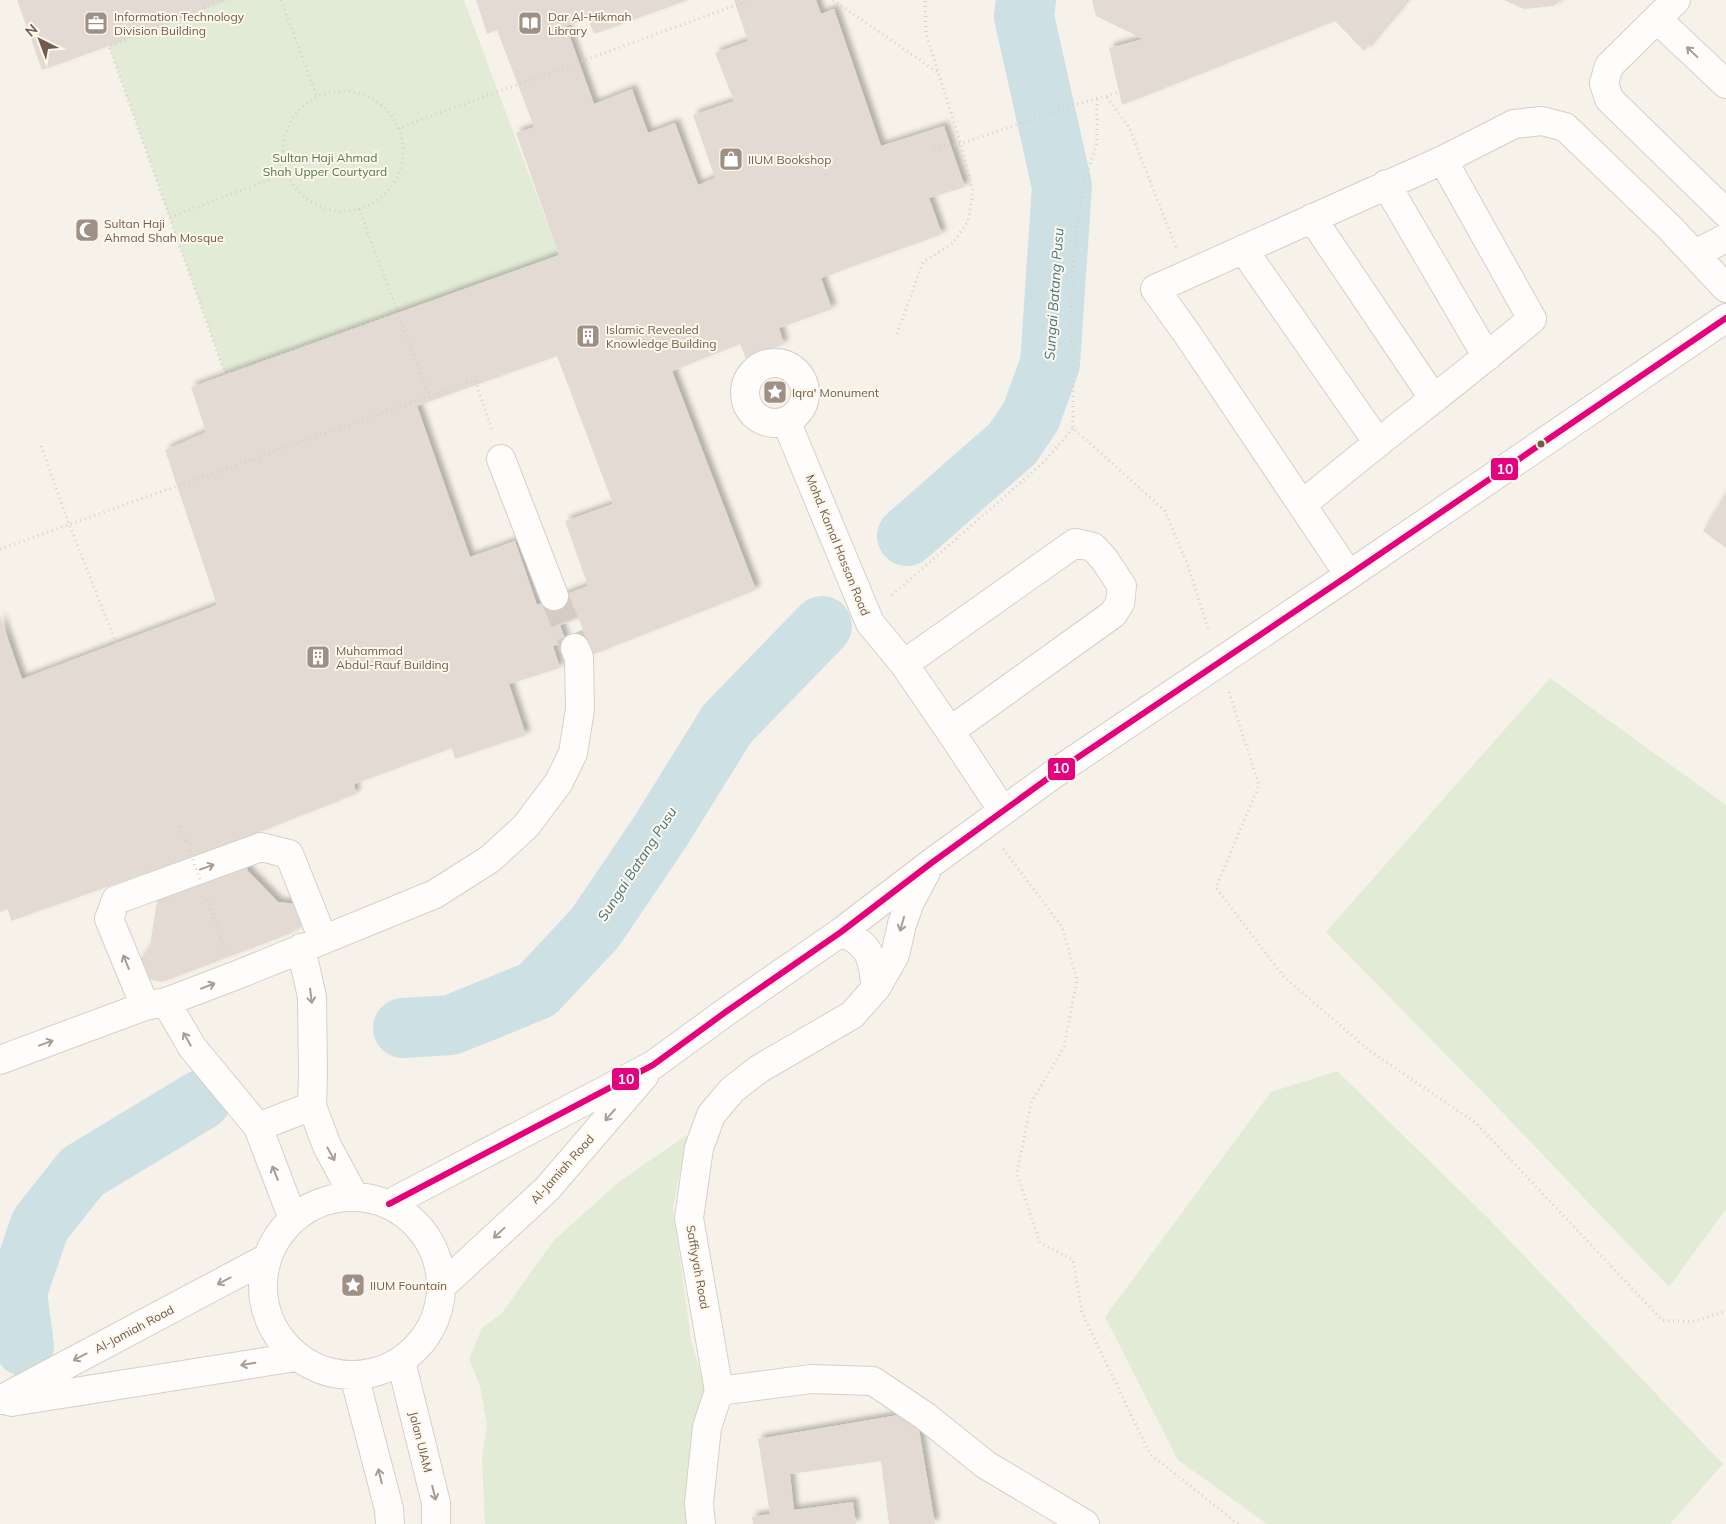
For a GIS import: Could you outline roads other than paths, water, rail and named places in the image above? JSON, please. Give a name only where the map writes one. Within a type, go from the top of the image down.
[{"type":"street","points":[[1726,84],[1667,10],[1609,66],[1604,83],[1609,99],[1726,213]]},
{"type":"street","points":[[1349,576],[1194,343],[1155,289],[1443,160],[1514,124],[1542,121],[1565,127],[1695,254],[1726,288]]},
{"type":"street","points":[[1302,505],[1532,319],[1443,160]]},
{"type":"street","points":[[1386,184],[1487,357]]},
{"type":"street","points":[[1312,218],[1434,400]]},
{"type":"street","points":[[1695,254],[1726,238]]},
{"type":"street","points":[[1243,249],[1378,443]]},
{"type":"street","name":"Al-Jamiah Road","points":[[389,1204],[654,1065],[727,1011],[841,932],[930,864],[1065,766],[1349,576],[1726,318]]},
{"type":"street","name":"Mohd. Kamal Hassan Road","points":[[786,421],[870,623],[904,664],[950,731],[994,818]]},
{"type":"street","points":[[501,459],[554,596]]},
{"type":"street","points":[[904,664],[1074,543],[1093,547],[1104,559],[1122,586],[1120,603],[1113,614],[950,731]]},
{"type":"street","points":[[0,1060],[235,976],[435,894],[490,859],[526,826],[559,782],[573,753],[580,709],[579,657],[575,648]]},
{"type":"street","points":[[293,1218],[258,1127],[156,1004],[109,919],[116,900],[261,847],[289,854],[312,943],[314,1073],[312,1106],[326,1146],[354,1196]]},
{"type":"street","name":"Saffiyyah Road","points":[[701,1524],[698,1503],[707,1427],[719,1391],[689,1218],[699,1148],[711,1116],[732,1090],[758,1069],[852,1014],[876,988],[895,955],[902,924],[910,902],[930,864]]},
{"type":"street","points":[[841,932],[856,938],[866,947],[873,964],[876,988]]},
{"type":"street","name":"Al-Jamiah Road","points":[[442,1286],[547,1189],[654,1065]]},
{"type":"street","points":[[258,1127],[312,1106]]},
{"type":"street","points":[[354,1196],[372,1198],[389,1204],[411,1218],[428,1237],[438,1260],[442,1286],[440,1304],[435,1320],[415,1350],[401,1361],[379,1372],[354,1375],[324,1371],[296,1357],[278,1337],[266,1312],[262,1285],[267,1258],[278,1236],[293,1218],[312,1207],[332,1199],[354,1196]]},
{"type":"street","name":"Al-Jamiah Road","points":[[0,1402],[267,1258]]},
{"type":"street","name":"Al-Jamiah Road","points":[[0,1402],[296,1357]]},
{"type":"street","name":"Jalan UIAM","points":[[401,1361],[436,1503],[436,1524]]},
{"type":"street","points":[[354,1375],[388,1509],[390,1524]]},
{"type":"street","points":[[719,1391],[811,1379],[873,1382],[925,1416],[986,1465],[1085,1524]]},
{"type":"waterway","name":"Sungai Batang Pusu","points":[[907,536],[1013,443],[1031,416],[1050,364],[1062,186],[1024,17],[1026,0]]},
{"type":"waterway","name":"Sungai Batang Pusu","points":[[403,1028],[451,1025],[537,990],[595,928],[660,832],[727,724],[822,626]]},
{"type":"waterway","name":"Sungai Batang Pusu","points":[[24,1346],[17,1292],[40,1225],[82,1172],[201,1100]]},
{"type":"tunnel","points":[[554,596],[575,648]]},
{"type":"place","name":"Information Technology Division Building","points":[[96,23]]},
{"type":"place","name":"Dar Al-Hikmah Library","points":[[530,23]]},
{"type":"place","name":"IIUM Bookshop","points":[[731,159]]},
{"type":"place","name":"Sultan Haji Ahmad Shah Mosque","points":[[87,230]]},
{"type":"place","name":"Islamic Revealed Knowledge Building","points":[[588,336]]},
{"type":"place","name":"Iqra' Monument","points":[[775,392]]},
{"type":"place","name":"Muhammad Abdul-Rauf Building","points":[[318,657]]},
{"type":"place","name":"IIUM Fountain","points":[[353,1285]]},
{"type":"park label","name":"Sultan Haji Ahmad Shah Upper Courtyard","points":[[325,164]]}]
